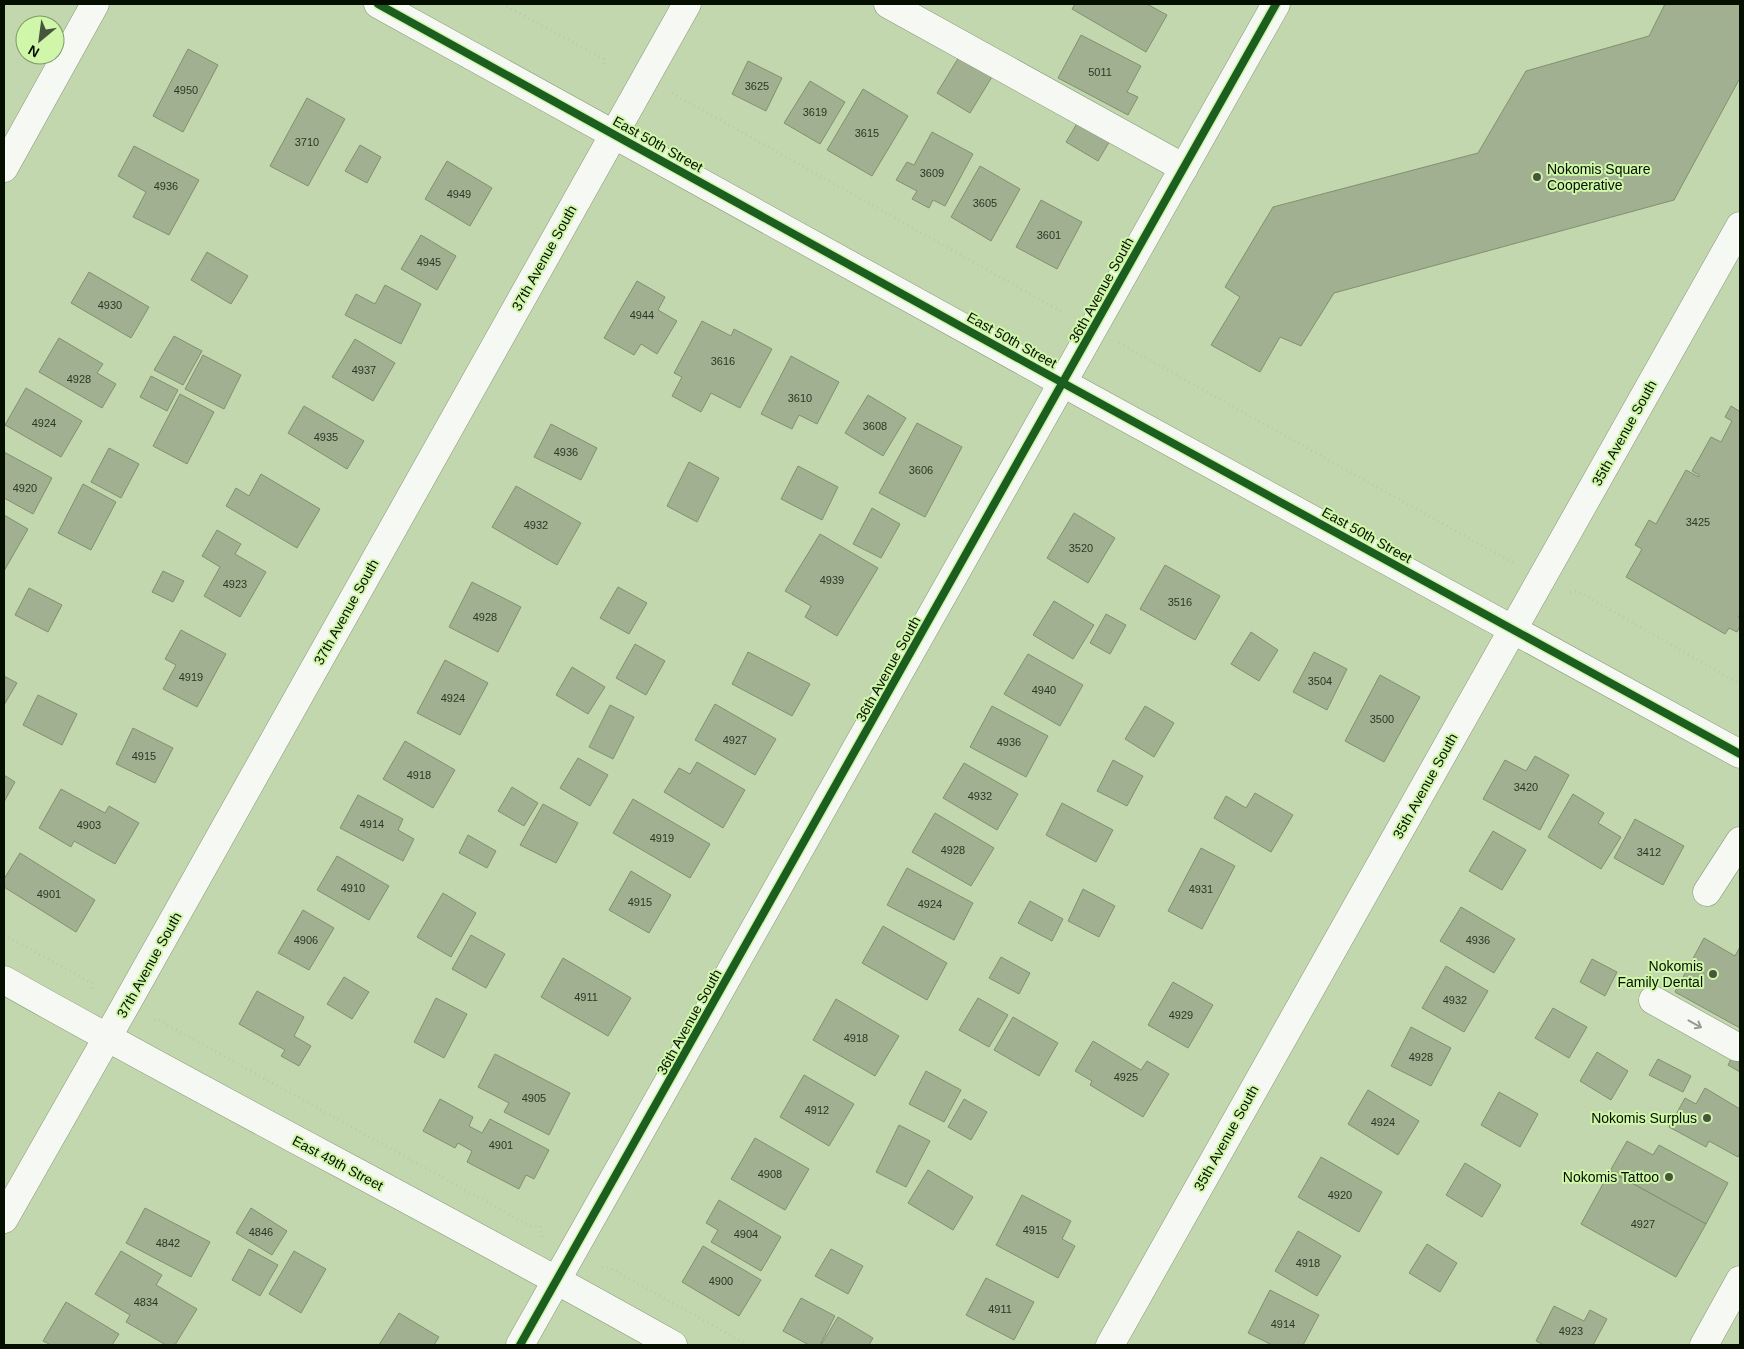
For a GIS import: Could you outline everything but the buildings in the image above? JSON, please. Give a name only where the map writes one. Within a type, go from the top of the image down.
[{"type":"street","points":[[4,168],[95,4]]},
{"type":"street","name":"37th Avenue South","points":[[4,1219],[687,4]]},
{"type":"street","points":[[888,4],[1184,168]]},
{"type":"street","name":"36th Avenue South","points":[[520,1345],[558,1282],[1276,4]]},
{"type":"street","name":"East 50th Street","points":[[387,6],[1063,383],[1740,754]]},
{"type":"street","name":"35th Avenue South","points":[[1110,1345],[1740,226]]},
{"type":"street","points":[[1708,892],[1740,841]]},
{"type":"street","name":"East 49th Street","points":[[4,980],[107,1038],[673,1345]]},
{"type":"street","points":[[1653,1000],[1737,1047]]},
{"type":"street","points":[[1704,1345],[1740,1280]]},
{"type":"path","points":[[502,4],[604,59],[604,64]]},
{"type":"path","points":[[666,100],[672,92],[1064,313]]},
{"type":"path","points":[[1117,342],[1518,566]]},
{"type":"path","points":[[1562,594],[1577,591],[1740,684]]},
{"type":"path","points":[[4,935],[92,983],[93,991]]},
{"type":"path","points":[[148,1022],[157,1019],[530,1226],[540,1226],[543,1242]]},
{"type":"path","points":[[596,1270],[608,1266],[748,1345]]},
{"type":"cycle path","points":[[378,4],[1063,383],[1740,754]]},
{"type":"cycle path","points":[[520,1345],[1276,4]]},
{"type":"place","name":"Nokomis Square Cooperative","points":[[1537,177]]},
{"type":"place","name":"Nokomis Family Dental","points":[[1713,974]]},
{"type":"place","name":"Nokomis Surplus","points":[[1707,1118]]},
{"type":"place","name":"Nokomis Tattoo","points":[[1669,1177]]}]
